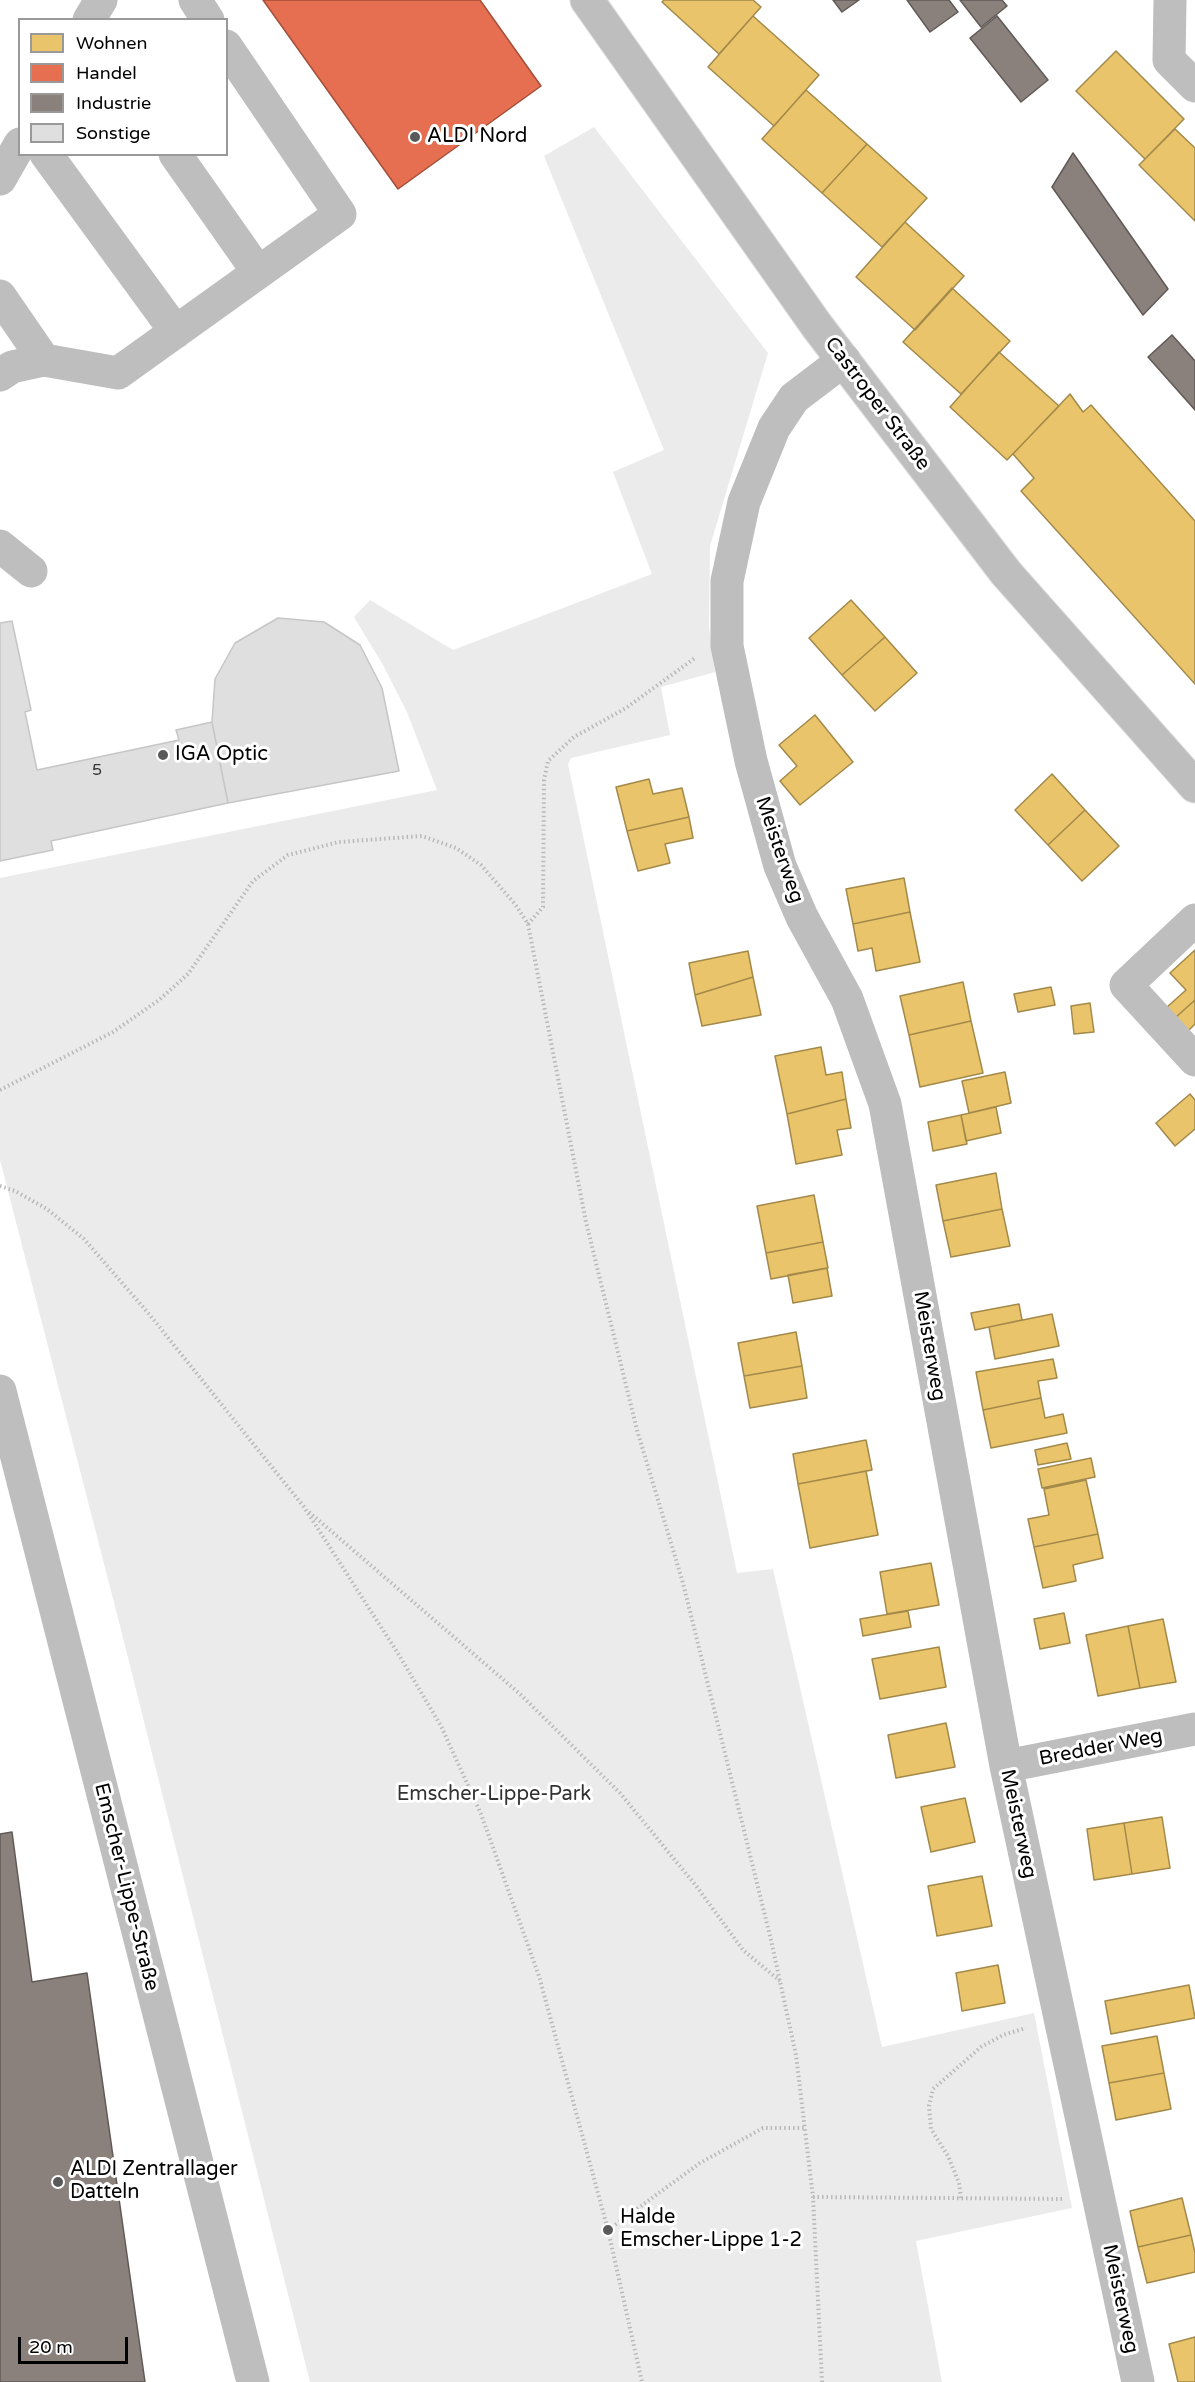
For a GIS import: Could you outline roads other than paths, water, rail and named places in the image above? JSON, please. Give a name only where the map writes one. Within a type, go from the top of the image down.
[{"type":"street","points":[[90,18],[101,0]]},
{"type":"street","points":[[195,0],[207,18]]},
{"type":"street","name":"Castroper Straße","points":[[587,0],[844,360],[1006,573],[1195,786]]},
{"type":"street","points":[[1170,0],[1169,60],[1195,86]]},
{"type":"street","points":[[0,375],[12,367],[44,360],[118,373],[340,214],[228,49]]},
{"type":"street","points":[[0,179],[18,148]]},
{"type":"street","points":[[47,156],[176,332]]},
{"type":"street","points":[[176,156],[258,273]]},
{"type":"street","points":[[0,296],[44,360]]},
{"type":"street","name":"Meisterweg","points":[[844,360],[794,398],[774,428],[742,513],[727,581],[727,646],[751,761],[780,866],[802,917],[847,999],[885,1104],[1006,1766],[1058,2019],[1138,2382]]},
{"type":"street","points":[[0,546],[31,571]]},
{"type":"street","points":[[1195,920],[1126,985],[1195,1060]]},
{"type":"street","name":"Emscher-Lippe-Straße","points":[[0,1392],[5,1430],[253,2382]]},
{"type":"street","name":"Bredder Weg","points":[[1006,1766],[1195,1729]]},
{"type":"place","name":"ALDI Nord","points":[[415,137]]},
{"type":"place","name":"IGA Optic","points":[[163,755]]},
{"type":"place","name":"ALDI Zentrallager Datteln","points":[[58,2182]]},
{"type":"place","name":"Halde Emscher-Lippe 1-2","points":[[608,2230]]},
{"type":"park label","name":"Emscher-Lippe-Park","points":[[494,1795]]}]
